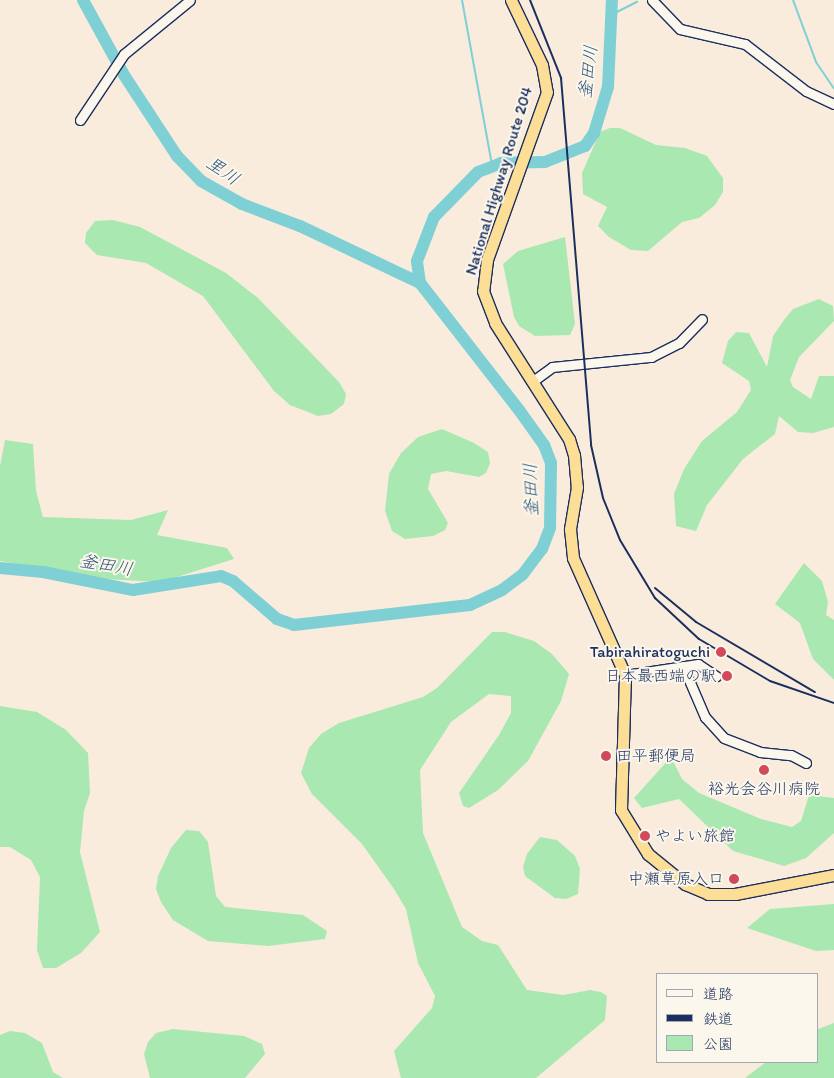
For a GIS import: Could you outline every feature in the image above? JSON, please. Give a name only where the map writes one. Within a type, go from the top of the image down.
[{"type":"highway","name":"National Highway Route 204","points":[[511,0],[542,65],[547,92],[488,260],[483,292],[494,323],[533,381],[572,447],[577,486],[570,529],[574,558],[625,675],[621,810],[648,854],[685,884],[708,894],[735,894],[834,875]]},
{"type":"street","points":[[80,120],[124,54],[190,0]]},
{"type":"street","points":[[652,0],[680,29],[746,44],[806,91],[834,104]]},
{"type":"street","points":[[533,381],[552,367],[651,357],[679,343],[702,319]]},
{"type":"street","points":[[625,675],[698,664],[716,676]]},
{"type":"street","points":[[683,666],[704,717],[724,738],[760,752],[791,755],[806,763]]},
{"type":"green space","points":[[610,128],[620,128],[656,145],[685,148],[707,156],[723,178],[723,192],[715,205],[699,218],[682,222],[648,251],[631,250],[609,237],[598,226],[607,207],[583,194],[582,173],[600,132]]},
{"type":"green space","points":[[113,220],[140,227],[226,273],[258,298],[339,382],[346,394],[344,404],[331,414],[318,416],[290,405],[274,391],[203,296],[146,263],[97,255],[85,243],[86,233],[95,221]]},
{"type":"green space","points":[[565,237],[575,324],[570,335],[535,336],[519,326],[514,317],[503,264],[518,251]]},
{"type":"green space","points":[[819,299],[833,306],[834,321],[799,357],[790,380],[793,387],[811,399],[819,376],[834,376],[834,427],[813,433],[798,432],[779,416],[775,434],[743,459],[707,505],[696,531],[676,526],[674,494],[684,469],[702,441],[737,412],[751,390],[749,381],[722,363],[728,341],[736,332],[749,333],[767,367],[773,336],[784,320],[793,309]]},
{"type":"green space","points":[[442,429],[474,443],[488,452],[490,463],[486,473],[479,477],[446,471],[431,474],[428,489],[448,523],[445,530],[433,536],[405,539],[392,531],[385,511],[389,474],[401,453],[418,437]]},
{"type":"green space","points":[[5,440],[33,444],[36,491],[43,517],[131,520],[168,510],[157,535],[227,548],[234,559],[161,582],[104,579],[0,561],[0,466]]},
{"type":"green space","points":[[804,563],[822,581],[828,602],[826,615],[834,620],[834,680],[813,659],[800,623],[775,604]]},
{"type":"green space","points":[[492,632],[505,632],[534,641],[552,654],[569,674],[561,701],[528,761],[498,790],[469,808],[463,806],[459,793],[499,735],[511,713],[511,696],[489,694],[451,722],[420,770],[423,833],[462,927],[482,941],[498,945],[527,990],[563,995],[590,990],[601,992],[607,996],[605,1020],[536,1078],[401,1078],[394,1051],[432,1008],[435,996],[418,963],[406,909],[394,889],[362,844],[312,794],[301,773],[309,748],[321,734],[339,723],[423,697],[437,688]]},
{"type":"green space","points":[[0,706],[37,712],[66,730],[88,753],[90,793],[84,811],[80,852],[100,932],[81,953],[56,968],[43,968],[37,950],[40,877],[31,860],[10,847],[0,847]]},
{"type":"green space","points":[[671,757],[682,779],[699,793],[761,819],[792,827],[801,821],[809,795],[834,798],[834,833],[806,858],[784,866],[733,851],[679,799],[642,808],[634,798]]},
{"type":"green space","points":[[186,830],[199,831],[208,842],[216,896],[225,907],[303,915],[327,931],[325,939],[268,946],[208,941],[173,920],[161,902],[156,889],[158,876],[171,848]]},
{"type":"green space","points":[[540,837],[557,840],[575,856],[580,869],[578,894],[566,899],[555,898],[525,876],[523,867],[527,854]]},
{"type":"green space","points":[[834,904],[834,950],[816,951],[747,928],[770,909]]},
{"type":"green space","points":[[834,1023],[834,1078],[745,1078],[765,1063],[819,1063],[819,1029]]},
{"type":"green space","points":[[173,1029],[244,1036],[262,1044],[265,1054],[245,1078],[150,1078],[144,1054],[148,1042],[156,1033]]},
{"type":"green space","points":[[10,1031],[25,1033],[42,1043],[53,1072],[63,1078],[0,1078],[0,1035]]},
{"type":"waterway","name":"里川","points":[[83,0],[124,75],[177,156],[201,181],[242,204],[300,226],[420,283]]},
{"type":"waterway","points":[[462,0],[492,165]]},
{"type":"waterway","name":"釜田川","points":[[0,568],[43,572],[133,590],[221,576],[233,581],[277,619],[294,625],[470,605],[502,590],[523,574],[542,549],[550,528],[551,463],[544,445],[519,410],[420,283],[417,261],[434,217],[478,172],[501,163],[545,162],[585,146],[594,133],[608,87],[612,0]]},
{"type":"waterway","points":[[793,0],[816,62],[834,89]]},
{"type":"waterway","points":[[613,14],[637,2]]},
{"type":"railway","points":[[530,0],[561,78],[591,445],[603,498],[620,540],[655,598],[699,639],[770,681],[834,703]]},
{"type":"railway","points":[[655,588],[696,622],[815,692]]},
{"type":"place","name":"Tabirahiratoguchi","points":[[721,652]]},
{"type":"place","name":"日本最西端の駅","points":[[727,676]]},
{"type":"place","name":"田平郵便局","points":[[606,756]]},
{"type":"place","name":"裕光会谷川病院","points":[[764,770]]},
{"type":"place","name":"やよい旅館","points":[[645,836]]},
{"type":"place","name":"中瀬草原入口","points":[[734,879]]}]
